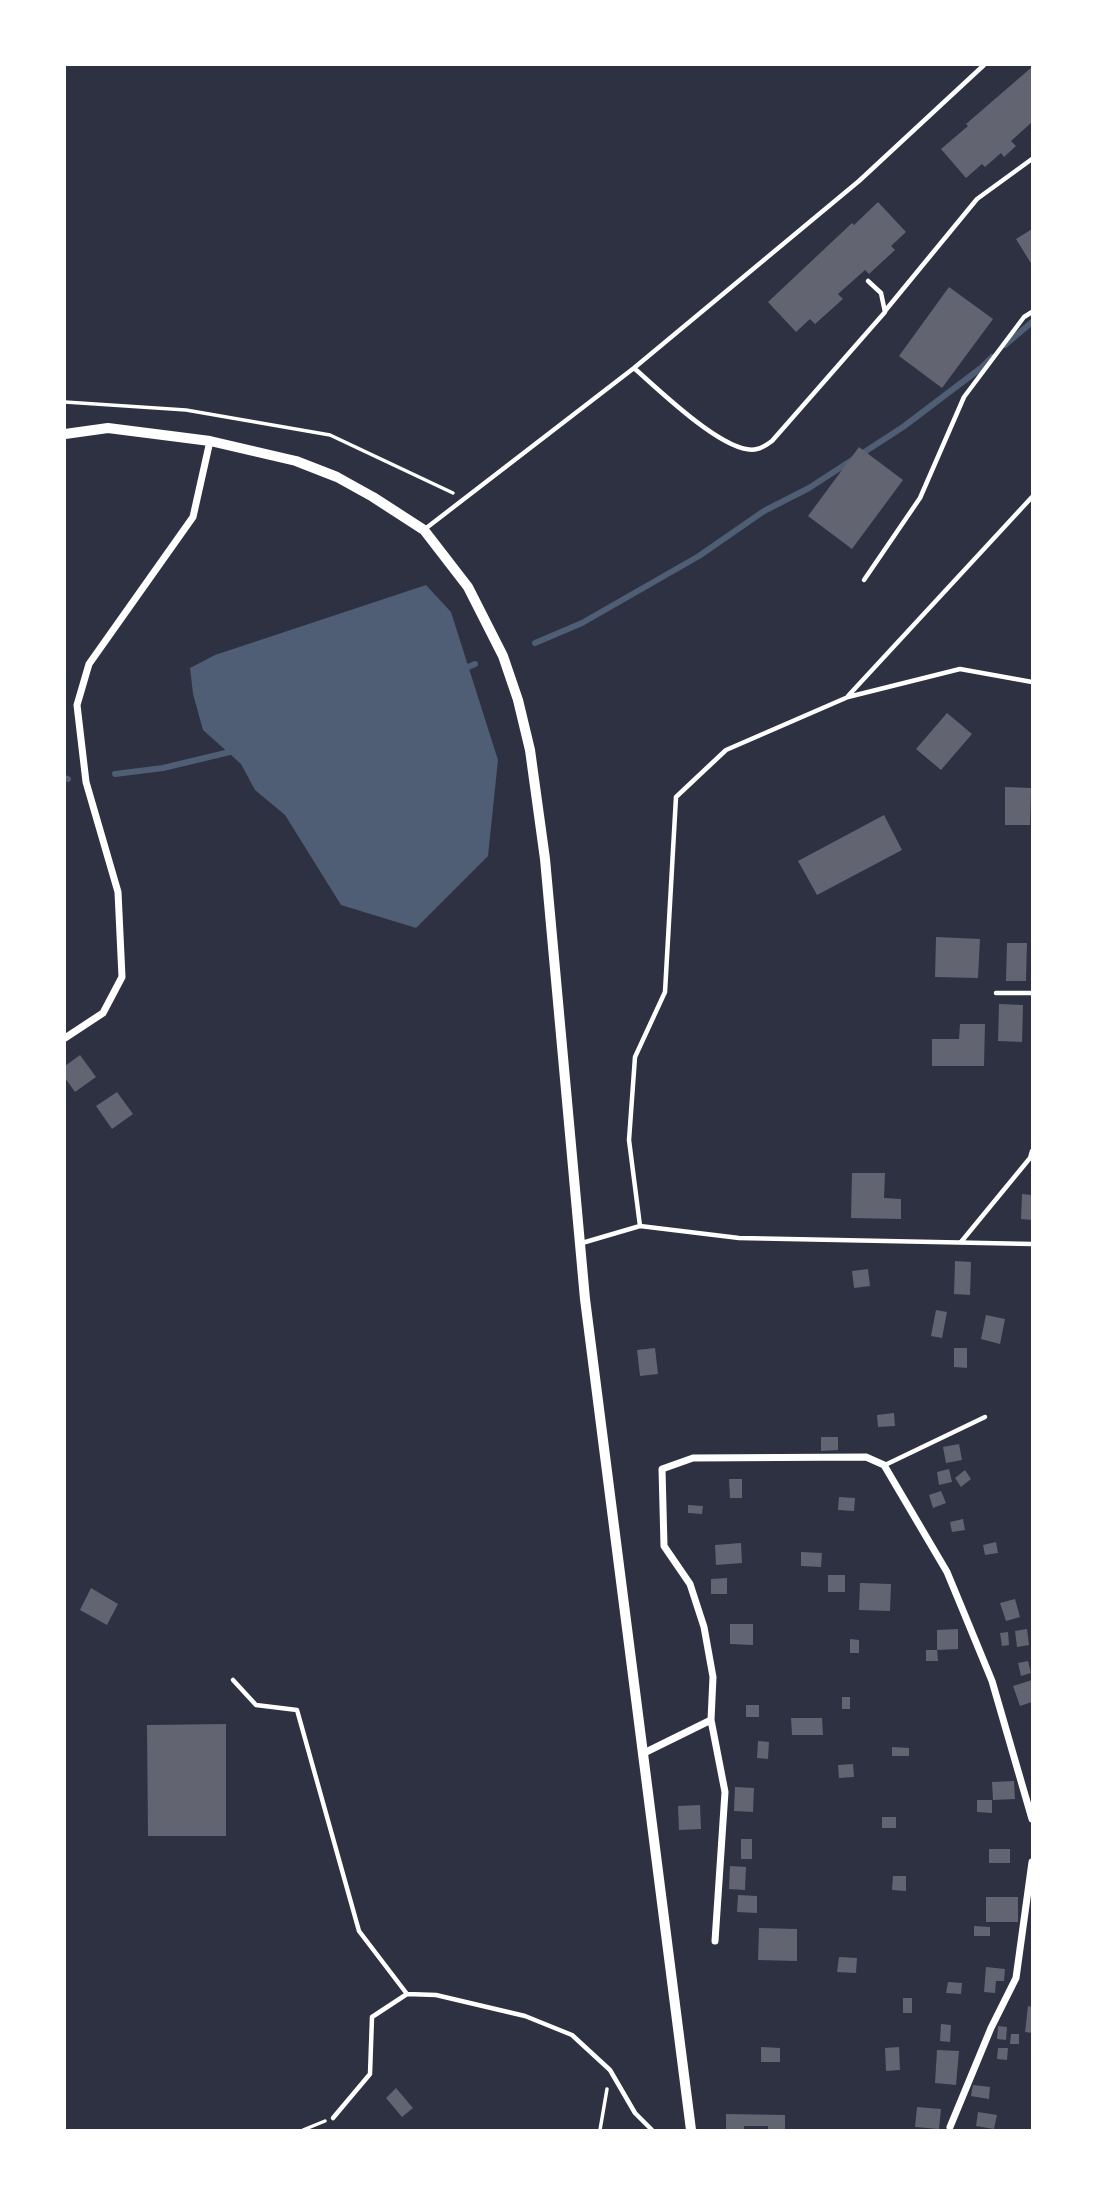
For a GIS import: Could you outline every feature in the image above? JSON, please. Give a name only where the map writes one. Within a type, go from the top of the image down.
[{"type":"main road","points":[[65,434],[108,428],[210,441],[296,461],[337,477],[373,496],[424,530],[468,587],[503,656],[518,700],[530,750],[545,859],[586,1299],[691,2130]]},
{"type":"street","points":[[65,1038],[103,1013],[122,977],[118,892],[86,782],[77,705],[89,664],[193,517],[210,441]]},
{"type":"street","points":[[715,1941],[725,1793],[711,1720],[712,1677],[704,1627],[690,1584],[664,1546],[662,1469],[693,1458],[866,1457],[884,1465],[947,1572],[992,1681],[1032,1819]]},
{"type":"street","points":[[644,1753],[711,1720]]},
{"type":"street","points":[[950,2127],[991,2028],[1016,1978],[1032,1862]]},
{"type":"lane","points":[[424,530],[634,368],[859,181],[984,65]]},
{"type":"lane","points":[[634,368],[701,426],[736,446],[756,450],[772,441],[885,312],[977,199],[1032,159]]},
{"type":"lane","points":[[868,281],[881,293],[885,312]]},
{"type":"lane","points":[[864,580],[920,498],[964,397],[1024,317],[1032,312]]},
{"type":"lane","points":[[848,697],[1032,497]]},
{"type":"lane","points":[[640,1226],[629,1140],[635,1057],[665,992],[676,797],[726,750],[848,697],[960,669],[1032,682]]},
{"type":"lane","points":[[996,993],[1032,993]]},
{"type":"lane","points":[[961,1242],[1030,1158],[1032,1151]]},
{"type":"lane","points":[[582,1244],[640,1226],[739,1238],[1032,1244]]},
{"type":"lane","points":[[884,1465],[985,1417]]},
{"type":"lane","points":[[233,1679],[256,1705],[297,1710],[359,1931],[407,1994]]},
{"type":"lane","points":[[333,2118],[370,2074],[372,2017],[407,1994],[436,1995],[525,2016],[572,2035],[610,2070],[635,2113],[652,2130]]},
{"type":"path","points":[[65,402],[186,410],[330,435],[466,499]]},
{"type":"path","points":[[600,2130],[610,2070]]},
{"type":"path","points":[[303,2130],[333,2118]]},
{"type":"water","points":[[426,585],[451,612],[498,760],[488,856],[416,928],[341,905],[285,815],[255,790],[241,764],[203,730],[193,694],[190,668],[215,655]]},
{"type":"building","points":[[1032,67],[1032,122],[1011,141],[1016,146],[1004,157],[1001,153],[966,178],[941,149]]},
{"type":"building","points":[[878,202],[906,232],[891,246],[895,250],[869,274],[865,270],[838,294],[843,299],[815,324],[810,319],[796,332],[768,302]]},
{"type":"building","points":[[1032,229],[1032,265],[1016,239]]},
{"type":"building","points":[[949,287],[993,319],[942,388],[899,356]]},
{"type":"building","points":[[859,447],[903,480],[852,549],[808,516]]},
{"type":"building","points":[[947,713],[972,734],[941,770],[916,749]]},
{"type":"building","points":[[1005,787],[1031,788],[1030,825],[1005,825]]},
{"type":"building","points":[[884,815],[902,850],[817,895],[798,861]]},
{"type":"building","points":[[936,937],[980,939],[978,978],[935,977]]},
{"type":"building","points":[[1007,943],[1027,943],[1026,981],[1006,981]]},
{"type":"building","points":[[999,1004],[1023,1005],[1022,1042],[998,1041]]},
{"type":"building","points":[[960,1024],[985,1024],[984,1066],[932,1066],[932,1039],[959,1039]]},
{"type":"building","points":[[80,1055],[96,1077],[75,1092],[65,1078],[65,1066]]},
{"type":"building","points":[[117,1092],[133,1114],[112,1129],[96,1106]]},
{"type":"building","points":[[852,1173],[885,1173],[884,1198],[901,1199],[901,1219],[851,1218]]},
{"type":"building","points":[[1022,1194],[1032,1195],[1032,1220],[1021,1219]]},
{"type":"building","points":[[955,1261],[971,1262],[970,1295],[954,1294]]},
{"type":"building","points":[[868,1269],[870,1286],[854,1288],[852,1271]]},
{"type":"building","points":[[936,1310],[947,1312],[942,1338],[931,1336]]},
{"type":"building","points":[[986,1315],[1005,1319],[1000,1344],[981,1339]]},
{"type":"building","points":[[655,1348],[658,1374],[640,1376],[637,1350]]},
{"type":"building","points":[[954,1348],[967,1348],[967,1368],[954,1367]]},
{"type":"building","points":[[894,1413],[895,1426],[878,1427],[877,1415]]},
{"type":"building","points":[[821,1437],[838,1437],[838,1450],[821,1451]]},
{"type":"building","points":[[959,1444],[962,1460],[946,1463],[943,1447]]},
{"type":"building","points":[[949,1469],[952,1482],[939,1485],[937,1472]]},
{"type":"building","points":[[965,1470],[971,1479],[961,1487],[955,1478]]},
{"type":"building","points":[[729,1479],[742,1479],[742,1498],[730,1498]]},
{"type":"building","points":[[941,1491],[946,1503],[933,1508],[929,1495]]},
{"type":"building","points":[[839,1497],[855,1498],[854,1511],[838,1510]]},
{"type":"building","points":[[688,1505],[703,1506],[702,1514],[688,1513]]},
{"type":"building","points":[[963,1519],[965,1530],[952,1532],[950,1522]]},
{"type":"building","points":[[996,1542],[998,1553],[985,1555],[983,1545]]},
{"type":"building","points":[[741,1543],[742,1563],[716,1565],[715,1545]]},
{"type":"building","points":[[801,1552],[822,1553],[821,1567],[801,1566]]},
{"type":"building","points":[[828,1575],[845,1575],[845,1592],[828,1592]]},
{"type":"building","points":[[727,1578],[727,1594],[711,1594],[711,1579]]},
{"type":"building","points":[[860,1583],[891,1584],[890,1611],[859,1610]]},
{"type":"building","points":[[91,1588],[118,1604],[107,1625],[80,1610]]},
{"type":"building","points":[[1015,1599],[1020,1617],[1006,1621],[1000,1603]]},
{"type":"building","points":[[730,1624],[753,1624],[753,1645],[730,1644]]},
{"type":"building","points":[[958,1629],[958,1649],[937,1650],[937,1630]]},
{"type":"building","points":[[1027,1629],[1029,1645],[1017,1647],[1015,1631]]},
{"type":"building","points":[[1008,1632],[1009,1645],[1002,1646],[1000,1633]]},
{"type":"building","points":[[850,1639],[859,1640],[859,1653],[850,1653]]},
{"type":"building","points":[[926,1650],[937,1650],[938,1661],[926,1661]]},
{"type":"building","points":[[1028,1661],[1031,1673],[1021,1676],[1018,1663]]},
{"type":"building","points":[[1032,1680],[1032,1702],[1020,1706],[1013,1686]]},
{"type":"building","points":[[842,1697],[850,1697],[850,1709],[842,1709]]},
{"type":"building","points":[[746,1705],[759,1705],[759,1717],[746,1717]]},
{"type":"building","points":[[791,1718],[822,1718],[823,1735],[792,1735]]},
{"type":"building","points":[[226,1724],[226,1836],[148,1836],[147,1725]]},
{"type":"building","points":[[758,1741],[769,1742],[768,1759],[757,1758]]},
{"type":"building","points":[[892,1747],[909,1748],[909,1756],[892,1756]]},
{"type":"building","points":[[853,1764],[854,1777],[839,1778],[838,1765]]},
{"type":"building","points":[[1014,1781],[1015,1799],[993,1800],[992,1782]]},
{"type":"building","points":[[735,1787],[754,1788],[753,1812],[734,1811]]},
{"type":"building","points":[[977,1800],[992,1800],[992,1813],[977,1812]]},
{"type":"building","points":[[700,1805],[701,1829],[679,1830],[678,1806]]},
{"type":"building","points":[[882,1817],[896,1817],[896,1828],[882,1828]]},
{"type":"building","points":[[741,1839],[752,1839],[752,1859],[741,1859]]},
{"type":"building","points":[[989,1849],[1010,1849],[1010,1863],[989,1863]]},
{"type":"building","points":[[730,1866],[746,1867],[745,1890],[729,1889]]},
{"type":"building","points":[[893,1876],[906,1876],[906,1891],[892,1890]]},
{"type":"building","points":[[738,1895],[757,1896],[757,1913],[737,1912]]},
{"type":"building","points":[[986,1897],[1018,1897],[1018,1922],[986,1922]]},
{"type":"building","points":[[974,1926],[990,1927],[990,1936],[974,1936]]},
{"type":"building","points":[[759,1928],[797,1929],[797,1961],[758,1960]]},
{"type":"building","points":[[839,1957],[857,1958],[856,1973],[837,1972]]},
{"type":"building","points":[[986,1967],[1005,1969],[1004,1981],[996,1981],[995,1993],[984,1992]]},
{"type":"building","points":[[948,1982],[962,1983],[961,1994],[946,1993]]},
{"type":"building","points":[[903,1998],[912,1998],[912,2013],[903,2013]]},
{"type":"building","points":[[1028,2006],[1032,2007],[1032,2033],[1025,2032]]},
{"type":"building","points":[[941,2024],[951,2025],[950,2042],[940,2041]]},
{"type":"building","points":[[998,2026],[1007,2027],[1006,2040],[997,2039]]},
{"type":"building","points":[[1011,2034],[1019,2034],[1019,2044],[1010,2044]]},
{"type":"building","points":[[761,2047],[780,2048],[780,2062],[761,2062]]},
{"type":"building","points":[[899,2047],[900,2070],[886,2071],[885,2048]]},
{"type":"building","points":[[998,2048],[1008,2048],[1007,2060],[997,2059]]},
{"type":"building","points":[[937,2050],[959,2051],[956,2085],[935,2083]]},
{"type":"building","points":[[973,2085],[990,2087],[989,2099],[971,2096]]},
{"type":"building","points":[[396,2088],[413,2108],[402,2117],[386,2098]]},
{"type":"building","points":[[917,2107],[941,2109],[939,2129],[915,2127]]},
{"type":"building","points":[[978,2112],[997,2115],[994,2129],[976,2126]]},
{"type":"building","points":[[726,2114],[785,2115],[785,2130],[768,2130],[768,2126],[744,2126],[744,2130],[726,2130]]},
{"type":"waterway","points":[[1005,345],[1032,322]]},
{"type":"waterway","points":[[535,643],[582,623],[699,556],[764,511],[809,488],[903,427],[992,357]]},
{"type":"waterway","points":[[461,670],[475,664]]},
{"type":"waterway","points":[[115,774],[163,768],[234,751]]}]
